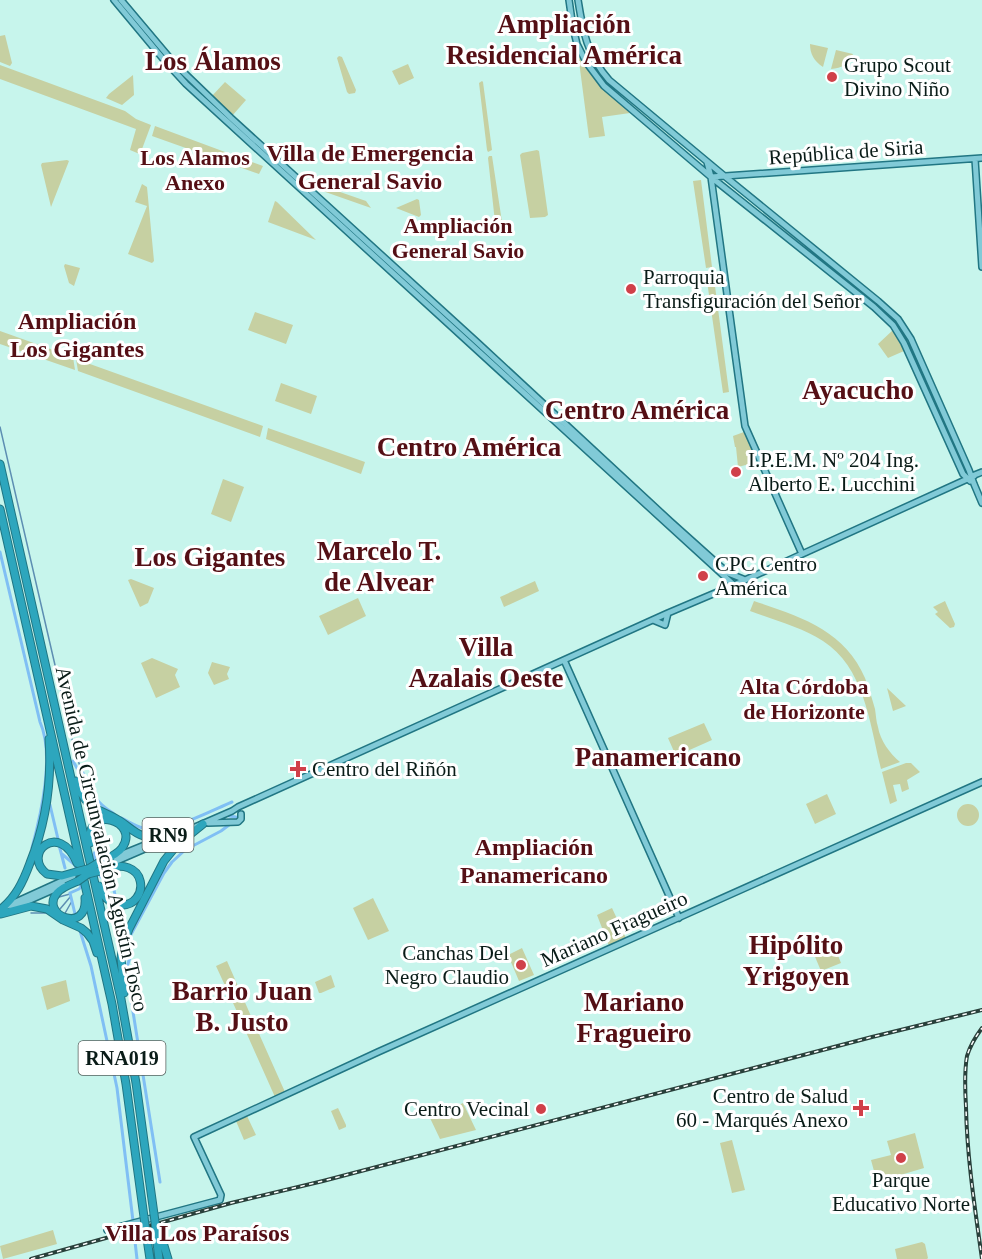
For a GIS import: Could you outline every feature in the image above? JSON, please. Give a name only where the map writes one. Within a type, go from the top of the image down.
[{"type":"highway","name":"Avenida de Circunvalación Agustín Tosco","points":[[0,464],[60,728],[88,872],[131,1113],[150,1259]]},
{"type":"highway","name":"Avenida de Circunvalación Agustín Tosco","points":[[0,509],[47,715],[127,1028],[158,1229],[159,1259]]},
{"type":"highway","points":[[0,912],[12,900],[22,883],[43,824],[50,777],[47,715]]},
{"type":"highway","points":[[60,728],[65,738],[77,783],[90,805],[144,836],[162,836],[182,829]]},
{"type":"highway","points":[[88,872],[86,902],[81,915],[71,919],[64,918],[55,908],[55,896],[63,888],[88,872],[120,850],[125,842],[124,830],[113,820],[104,819],[98,822],[90,832],[92,855],[88,872]]},
{"type":"highway","points":[[127,1028],[121,963],[126,934],[166,857],[181,841],[203,824]]},
{"type":"highway","points":[[88,872],[62,876],[47,874],[39,865],[39,852],[51,842],[63,844],[88,872],[111,902],[119,905],[125,904],[138,896],[141,884],[139,877],[132,869],[118,866],[88,872]]},
{"type":"highway","points":[[0,912],[27,906],[40,906],[89,935],[95,945],[102,969],[114,1029],[120,1045]]},
{"type":"highway","points":[[158,1229],[168,1259]]},
{"type":"main road","points":[[114,0],[186,84],[733,584]]},
{"type":"main road","points":[[121,0],[174,64],[231,118],[670,521],[728,573],[743,579]]},
{"type":"main road","points":[[569,0],[576,40],[586,62],[610,92],[711,177],[872,305],[893,325],[904,343],[963,474],[971,479]]},
{"type":"main road","points":[[578,0],[585,40],[599,68],[618,88],[878,301],[900,322],[916,349],[982,503]]},
{"type":"main road","name":"República de Siria","points":[[711,177],[982,158]]},
{"type":"main road","points":[[975,159],[980,202],[982,267]]},
{"type":"main road","points":[[706,161],[711,177],[745,426],[802,553]]},
{"type":"main road","points":[[714,593],[971,479],[982,472]]},
{"type":"main road","points":[[489,702],[488,695],[802,553]]},
{"type":"main road","points":[[722,588],[723,574]]},
{"type":"main road","points":[[653,620],[665,625],[668,614]]},
{"type":"main road","points":[[568,669],[573,656]]},
{"type":"main road","points":[[564,660],[679,918]]},
{"type":"main road","points":[[555,664],[568,669]]},
{"type":"main road","name":"RN9","points":[[0,912],[15,902],[203,824],[488,695]]},
{"type":"main road","name":"Mariano Fragueiro","points":[[107,1230],[220,1200],[222,1196],[194,1137],[378,1052],[982,782]]},
{"type":"main road","name":"RN9","points":[[88,872],[220,812],[238,807]]},
{"type":"main road","points":[[203,824],[237,825],[241,814]]},
{"type":"green space","points":[[5,35],[12,63],[10,66],[0,62],[0,36]]},
{"type":"green space","points":[[810,44],[828,48],[823,67],[813,57]]},
{"type":"green space","points":[[577,46],[587,66],[599,82],[630,113],[602,117],[605,136],[589,138]]},
{"type":"green space","points":[[836,50],[853,54],[845,65],[831,69]]},
{"type":"green space","points":[[342,57],[356,90],[355,93],[347,92],[337,58]]},
{"type":"green space","points":[[408,64],[414,78],[399,85],[392,71]]},
{"type":"green space","points":[[0,65],[125,111],[136,119],[151,125],[142,155],[130,150],[136,129],[0,79]]},
{"type":"green space","points":[[133,75],[134,95],[122,105],[106,98],[109,94]]},
{"type":"green space","points":[[482,81],[492,150],[488,152],[479,83]]},
{"type":"green space","points":[[225,82],[246,100],[232,116],[211,97]]},
{"type":"green space","points":[[155,126],[263,166],[259,174],[152,136]]},
{"type":"green space","points":[[539,151],[548,215],[530,218],[520,155]]},
{"type":"green space","points":[[492,156],[502,222],[497,224],[488,158]]},
{"type":"green space","points":[[69,161],[51,207],[41,165]]},
{"type":"green space","points":[[701,180],[712,267],[706,268],[693,181]]},
{"type":"green space","points":[[142,184],[147,187],[154,261],[152,263],[128,254],[147,206],[135,202]]},
{"type":"green space","points":[[320,185],[366,201],[371,208],[314,188]]},
{"type":"green space","points":[[417,199],[421,215],[419,217],[396,208]]},
{"type":"green space","points":[[275,201],[277,202],[316,240],[268,222]]},
{"type":"green space","points":[[65,264],[80,268],[74,286],[69,283]]},
{"type":"green space","points":[[713,271],[729,392],[723,393],[706,274],[706,272]]},
{"type":"green space","points":[[255,312],[293,325],[286,344],[248,330]]},
{"type":"green space","points":[[893,330],[904,351],[888,358],[878,344]]},
{"type":"green space","points":[[0,331],[73,357],[75,370],[0,344]]},
{"type":"green space","points":[[76,359],[263,426],[260,437],[78,371]]},
{"type":"green space","points":[[281,383],[317,396],[311,414],[275,401]]},
{"type":"green space","points":[[268,428],[365,462],[361,474],[266,439]]},
{"type":"green space","points":[[744,432],[752,450],[749,451],[753,463],[738,467],[733,436]]},
{"type":"green space","points":[[223,479],[244,487],[231,522],[211,514]]},
{"type":"green space","points":[[801,557],[803,563],[791,570],[769,571]]},
{"type":"green space","points":[[131,579],[154,588],[148,603],[140,607],[128,580]]},
{"type":"green space","points":[[535,581],[539,591],[504,607],[500,597]]},
{"type":"green space","points":[[358,598],[366,616],[328,635],[319,616]]},
{"type":"green space","points":[[754,601],[804,619],[833,636],[846,648],[865,678],[883,742],[900,762],[881,769],[864,699],[848,666],[837,652],[806,632],[750,611]]},
{"type":"green space","points":[[945,601],[955,624],[954,627],[950,628],[935,614],[938,612],[933,607]]},
{"type":"green space","points":[[152,658],[178,669],[175,675],[180,687],[156,698],[141,663]]},
{"type":"green space","points":[[212,662],[230,667],[227,674],[229,679],[214,685],[208,673]]},
{"type":"green space","points":[[887,688],[906,706],[893,711]]},
{"type":"green space","points":[[704,723],[712,740],[676,756],[668,738]]},
{"type":"green space","points":[[911,763],[920,772],[907,780],[909,789],[902,792],[900,784],[893,785],[897,801],[890,804],[882,772]]},
{"type":"green space","points":[[827,794],[836,814],[815,824],[806,804]]},
{"type":"green space","points":[[968,804],[976,807],[979,815],[976,823],[968,826],[960,823],[957,815],[960,807]]},
{"type":"green space","points":[[373,898],[389,931],[368,940],[353,908]]},
{"type":"green space","points":[[612,908],[626,938],[609,946],[597,915]]},
{"type":"green space","points":[[833,943],[841,963],[821,971],[813,952]]},
{"type":"green space","name":"Canchas Del Negro Claudio","points":[[522,948],[534,975],[519,981],[508,955]]},
{"type":"green space","points":[[227,961],[254,1023],[245,1029],[216,966]]},
{"type":"green space","points":[[331,975],[335,987],[319,993],[315,982]]},
{"type":"green space","points":[[66,980],[70,1001],[47,1010],[41,987]]},
{"type":"green space","points":[[256,1027],[285,1092],[275,1097],[246,1032]]},
{"type":"green space","points":[[463,1103],[476,1130],[440,1139],[430,1118]]},
{"type":"green space","points":[[338,1108],[346,1125],[339,1130],[331,1111]]},
{"type":"green space","points":[[247,1116],[256,1135],[244,1140],[236,1121]]},
{"type":"green space","name":"Parque Educativo Norte","points":[[915,1133],[924,1168],[877,1182],[871,1160],[891,1155],[887,1141]]},
{"type":"green space","points":[[732,1140],[745,1190],[732,1193],[720,1143]]},
{"type":"green space","points":[[53,1230],[57,1244],[3,1259],[0,1246]]},
{"type":"green space","points":[[922,1242],[925,1244],[927,1259],[897,1259],[895,1249]]},
{"type":"waterway","points":[[0,427],[76,756],[83,773]]},
{"type":"waterway","points":[[0,552],[46,751],[45,785],[32,848]]},
{"type":"waterway","points":[[73,761],[82,777],[89,801]]},
{"type":"waterway","points":[[83,773],[94,796],[113,813]]},
{"type":"waterway","points":[[121,818],[143,828],[164,828],[188,821],[232,802]]},
{"type":"waterway","points":[[50,805],[58,839]]},
{"type":"waterway","points":[[92,810],[95,822]]},
{"type":"waterway","points":[[229,816],[236,817]]},
{"type":"waterway","points":[[160,1182],[127,974],[131,954],[128,940],[172,862],[185,850],[229,825]]},
{"type":"waterway","points":[[96,827],[104,850]]},
{"type":"waterway","points":[[96,864],[94,854],[101,841]]},
{"type":"waterway","points":[[59,845],[65,868]]},
{"type":"waterway","points":[[62,854],[75,865],[81,887],[70,893]]},
{"type":"waterway","points":[[98,873],[113,884]]},
{"type":"waterway","points":[[111,875],[116,900]]},
{"type":"waterway","points":[[70,893],[75,914]]},
{"type":"waterway","points":[[59,897],[70,894]]},
{"type":"waterway","points":[[60,909],[71,896]]},
{"type":"waterway","points":[[64,915],[72,901]]},
{"type":"waterway","points":[[118,908],[123,930]]},
{"type":"waterway","points":[[31,913],[48,913]]},
{"type":"waterway","points":[[80,931],[91,966],[117,1088],[133,1221]]},
{"type":"waterway","points":[[134,1233],[137,1259]]},
{"type":"railway","points":[[31,1259],[231,1203],[982,1010]]},
{"type":"railway","points":[[982,1028],[967,1056],[965,1082],[970,1164],[982,1259]]},
{"type":"place","name":"Grupo Scout Divino Niño","points":[[832,77]]},
{"type":"place","name":"Parroquia Transfiguración del Señor","points":[[631,289]]},
{"type":"place","name":"I.P.E.M. Nº 204 Ing. Alberto E. Lucchini","points":[[736,472]]},
{"type":"place","name":"CPC Centro América","points":[[703,576]]},
{"type":"place","name":"Centro del Riñón","points":[[298,769]]},
{"type":"place","name":"Canchas Del Negro Claudio","points":[[521,965]]},
{"type":"place","name":"Centro de Salud 60 - Marqués Anexo","points":[[861,1108]]},
{"type":"place","name":"Centro Vecinal","points":[[541,1109]]},
{"type":"place","name":"Parque Educativo Norte","points":[[901,1158]]},
{"type":"district","name":"Ampliación Residencial América","points":[[564,40]]},
{"type":"district","name":"Los Álamos","points":[[213,61]]},
{"type":"district","name":"Villa de Emergencia General Savio","points":[[370,167]]},
{"type":"district","name":"Los Alamos Anexo","points":[[195,170]]},
{"type":"district","name":"Ampliación General Savio","points":[[458,238]]},
{"type":"district","name":"Ampliación Los Gigantes","points":[[77,335]]},
{"type":"district","name":"Ayacucho","points":[[858,390]]},
{"type":"district","name":"Centro América","points":[[637,410]]},
{"type":"district","name":"Centro América","points":[[469,447]]},
{"type":"district","name":"Los Gigantes","points":[[210,557]]},
{"type":"district","name":"Marcelo T. de Alvear","points":[[379,566]]},
{"type":"district","name":"Villa Azalais Oeste","points":[[486,662]]},
{"type":"district","name":"Alta Córdoba de Horizonte","points":[[804,698]]},
{"type":"district","name":"Panamericano","points":[[658,757]]},
{"type":"district","name":"Ampliación Panamericano","points":[[534,861]]},
{"type":"district","name":"Hipólito Yrigoyen","points":[[796,960]]},
{"type":"district","name":"Barrio Juan B. Justo","points":[[242,1006]]},
{"type":"district","name":"Mariano Fragueiro","points":[[634,1018]]},
{"type":"district","name":"Villa Los Paraísos","points":[[197,1233]]}]
